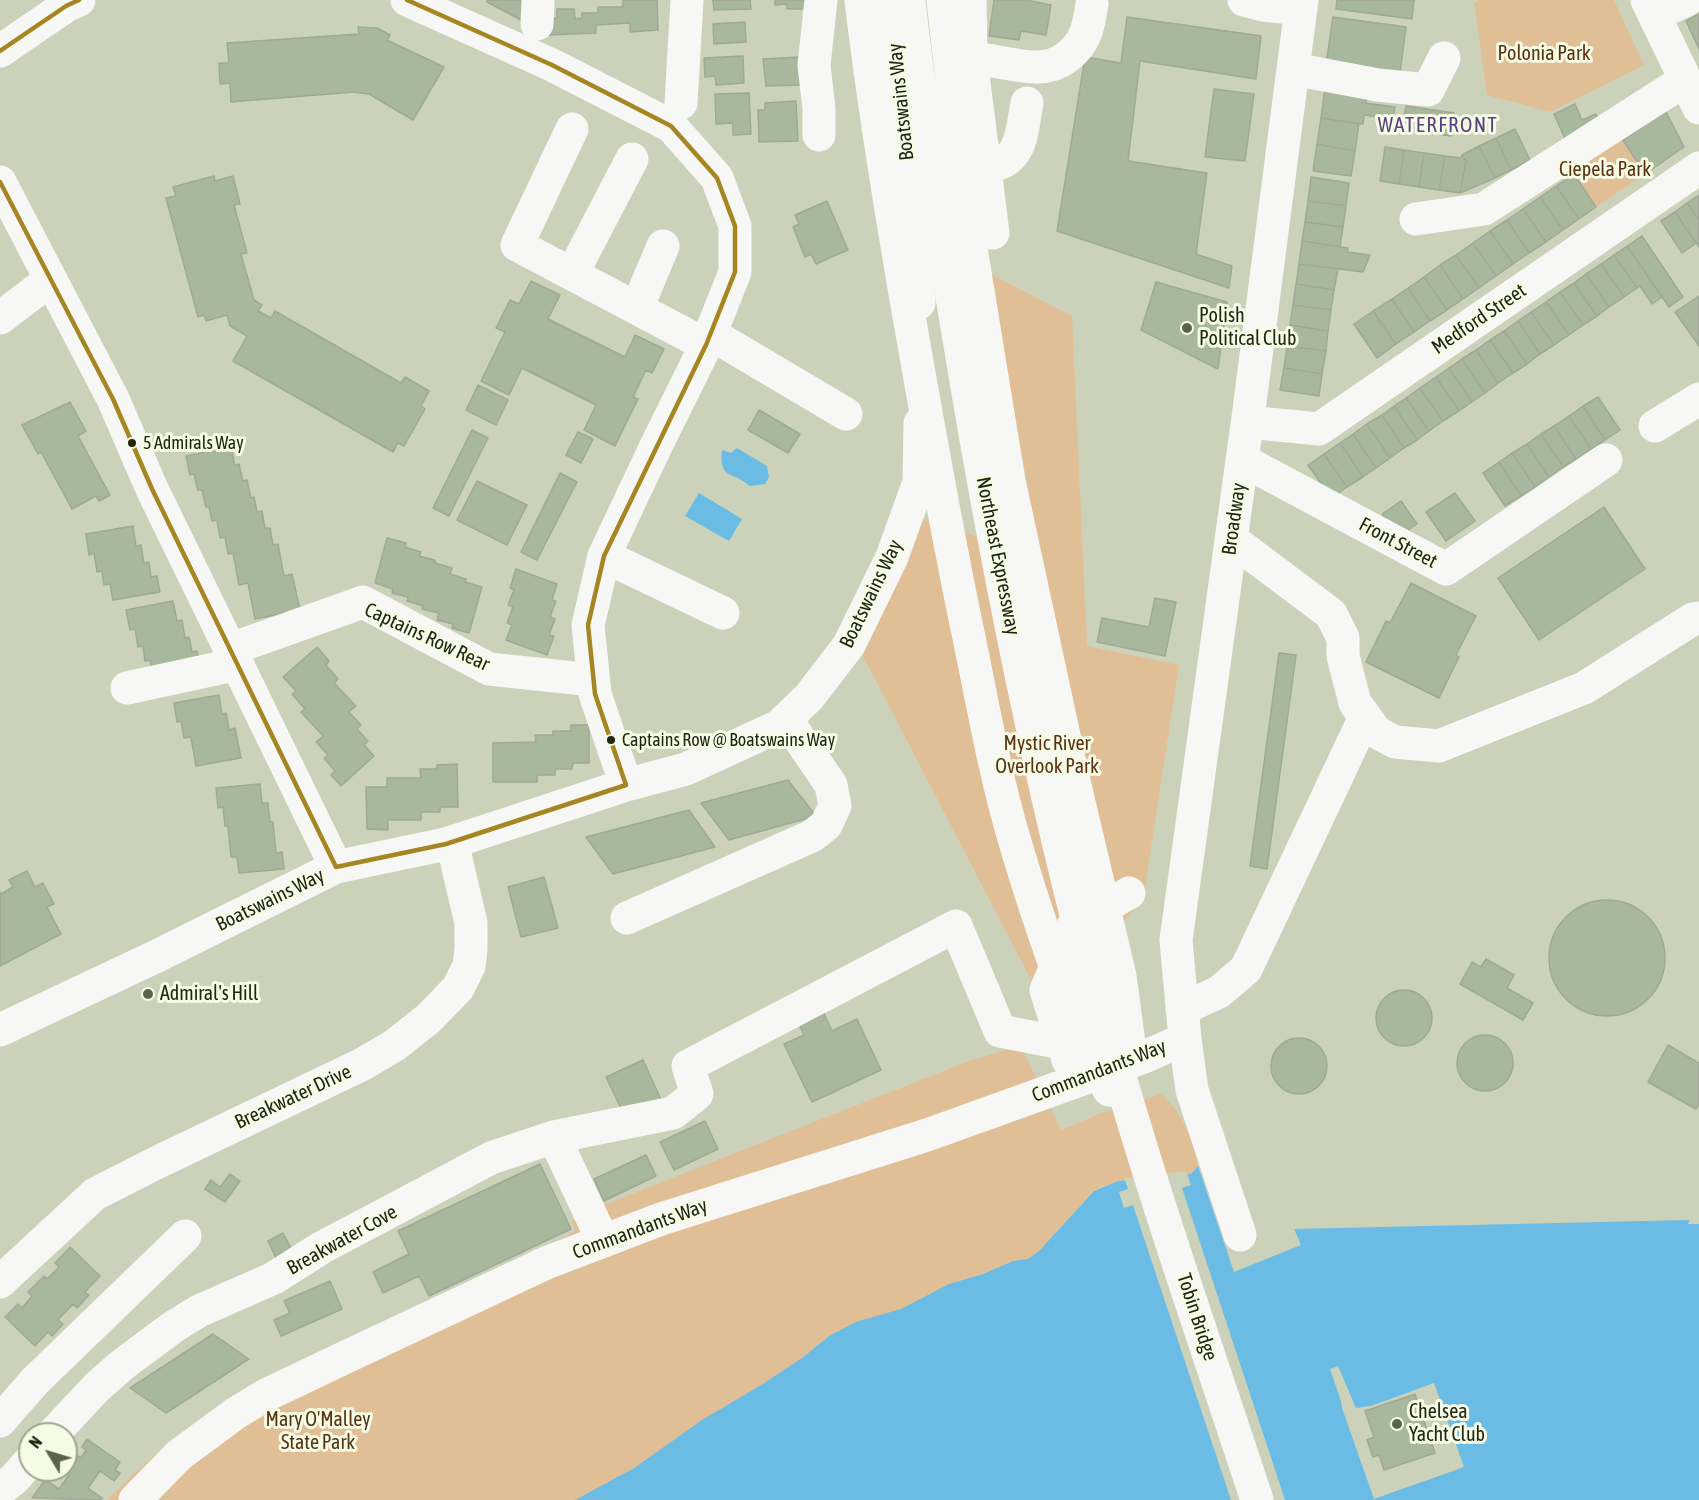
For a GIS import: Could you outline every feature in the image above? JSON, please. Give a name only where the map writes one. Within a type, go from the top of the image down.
[{"type":"main road","points":[[0,51],[66,6],[79,0]]},
{"type":"main road","points":[[407,0],[552,65],[671,126],[717,178],[735,226],[735,272],[709,339],[604,556],[588,625],[595,694],[626,785]]},
{"type":"main road","points":[[681,103],[687,0]]},
{"type":"main road","points":[[819,135],[819,108],[814,65],[821,0]]},
{"type":"main road","points":[[861,0],[901,269],[934,461],[1001,789],[1014,841],[1038,914],[1087,1047],[1141,1148]]},
{"type":"main road","name":"Boatswains Way","points":[[0,1030],[157,956],[336,867],[452,842],[626,785],[686,769],[779,726],[809,697],[849,645],[892,557],[919,482],[922,339],[891,0]]},
{"type":"main road","name":"Northeast Expressway","points":[[910,0],[948,271],[999,566],[1065,866],[1107,1031],[1141,1148]]},
{"type":"main road","points":[[943,0],[963,52],[985,167],[993,233]]},
{"type":"main road","points":[[970,0],[963,52],[969,236],[1009,481],[1073,777],[1120,976],[1128,1023],[1141,1148]]},
{"type":"main road","points":[[1244,0],[1263,5],[1302,5]]},
{"type":"main road","points":[[1416,219],[1484,209],[1692,94],[1650,8],[1687,0]]},
{"type":"main road","points":[[963,52],[1037,68],[1052,67],[1073,52],[1085,37],[1092,4]]},
{"type":"main road","name":"Broadway","points":[[1240,1235],[1192,1090],[1183,1024],[1176,940],[1248,422],[1302,5]]},
{"type":"main road","points":[[1293,69],[1378,85],[1428,90],[1444,58]]},
{"type":"main road","points":[[985,167],[1001,164],[1013,155],[1019,142],[1027,103]]},
{"type":"main road","points":[[573,129],[516,245],[636,308],[709,339],[846,414]]},
{"type":"main road","points":[[572,274],[632,159]]},
{"type":"main road","name":"Medford Street","points":[[1248,422],[1319,429],[1699,168]]},
{"type":"main road","points":[[0,182],[113,399],[152,489],[336,867]]},
{"type":"main road","points":[[636,308],[663,246]]},
{"type":"main road","points":[[0,318],[50,280]]},
{"type":"main road","points":[[1655,426],[1699,399]]},
{"type":"main road","name":"Front Street","points":[[1242,460],[1446,569],[1606,460]]},
{"type":"main road","points":[[1231,538],[1331,614],[1344,638],[1343,656],[1355,703],[1376,732],[1395,742],[1440,746],[1584,688],[1693,619],[1699,618]]},
{"type":"main road","points":[[604,556],[723,613]]},
{"type":"main road","name":"Captains Row Rear","points":[[127,688],[235,657],[363,602],[489,669],[593,680]]},
{"type":"main road","name":"Commandants Way","points":[[135,1500],[158,1475],[194,1443],[264,1396],[546,1263],[661,1219],[927,1135],[1144,1057],[1246,969],[1365,717]]},
{"type":"main road","points":[[627,918],[812,836],[826,825],[835,806],[831,785],[786,719]]},
{"type":"main road","name":"Breakwater Drive","points":[[0,1282],[95,1194],[363,1065],[395,1045],[429,1018],[458,988],[469,966],[471,923],[452,842]]},
{"type":"main road","points":[[1074,1081],[1046,990],[1074,924],[1129,893]]},
{"type":"main road","name":"Breakwater Cove","points":[[64,1422],[97,1387],[122,1365],[173,1327],[199,1311],[274,1278],[321,1248],[491,1158],[554,1137],[673,1113],[697,1094],[688,1066],[956,926],[1000,1031],[1062,1043]]},
{"type":"main road","points":[[554,1137],[603,1241]]},
{"type":"main road","name":"Tobin Bridge","points":[[1141,1148],[1257,1500]]},
{"type":"main road","points":[[0,1421],[35,1381],[185,1236]]},
{"type":"main road","points":[[0,1490],[18,1474]]},
{"type":"green space","name":"Polonia Park","points":[[1479,0],[1614,0],[1644,65],[1550,112],[1487,95],[1474,3]]},
{"type":"green space","name":"Ciepela Park","points":[[1617,131],[1645,174],[1596,207],[1568,166]]},
{"type":"green space","name":"Mystic River Overlook Park","points":[[989,273],[1072,316],[1087,646],[1179,665],[1143,901],[1043,1003],[861,652],[920,519],[1040,556]]},
{"type":"green space","name":"Mary O'Malley State Park","points":[[1021,1046],[1061,1130],[1099,1114],[1161,1094],[1175,1108],[1186,1127],[1198,1166],[1192,1174],[1118,1181],[1094,1190],[1039,1251],[1028,1259],[1013,1261],[983,1274],[949,1284],[901,1309],[850,1325],[829,1336],[802,1358],[702,1420],[634,1468],[575,1500],[107,1500],[172,1441],[206,1415],[245,1391],[575,1232],[572,1221],[606,1204],[974,1059]]},
{"type":"water","points":[[737,448],[767,466],[769,477],[765,484],[750,486],[725,471],[722,450],[731,453]]},
{"type":"water","points":[[699,493],[742,519],[729,541],[685,516]]},
{"type":"water","points":[[1198,1166],[1234,1272],[1301,1245],[1294,1229],[1689,1220],[1688,1224],[1699,1224],[1699,1500],[575,1500],[634,1468],[702,1420],[802,1358],[829,1336],[859,1321],[901,1309],[949,1284],[983,1274],[1013,1261],[1028,1259],[1039,1251],[1094,1191],[1118,1181],[1191,1174]]},
{"type":"pier","points":[[1186,1171],[1191,1185],[1182,1188],[1285,1500],[1231,1500],[1133,1205],[1124,1208],[1119,1192],[1128,1189],[1124,1178]]},
{"type":"pier","points":[[1338,1366],[1356,1408],[1371,1406],[1434,1383],[1464,1467],[1374,1499],[1330,1369]]},
{"type":"building","points":[[487,0],[524,0],[523,21],[487,2]]},
{"type":"building","points":[[623,0],[657,0],[658,30],[630,32],[630,23],[596,25],[596,33],[548,35],[547,19],[557,18],[557,9],[574,9],[575,19],[582,18],[582,13],[598,13],[598,7],[623,7]]},
{"type":"building","points":[[713,0],[750,0],[751,9],[714,10]]},
{"type":"building","points":[[775,0],[804,0],[805,9],[787,9],[787,4],[775,5]]},
{"type":"building","points":[[994,0],[1026,0],[1051,5],[1046,35],[1021,31],[1019,40],[989,36]]},
{"type":"building","points":[[1337,0],[1414,0],[1412,19],[1336,9]]},
{"type":"building","points":[[1699,14],[1699,49],[1686,21]]},
{"type":"building","points":[[1127,17],[1261,36],[1256,79],[1140,61],[1128,161],[1207,173],[1196,254],[1232,266],[1229,288],[1057,231],[1085,57],[1121,63]]},
{"type":"building","points":[[1333,17],[1406,27],[1399,81],[1325,71]]},
{"type":"building","points":[[745,22],[746,42],[714,44],[713,24]]},
{"type":"building","points":[[358,27],[377,28],[390,35],[387,40],[444,67],[413,120],[369,94],[354,92],[231,102],[230,83],[220,84],[219,63],[229,63],[227,43],[359,34]]},
{"type":"building","points":[[743,56],[744,83],[716,85],[715,76],[705,77],[704,58]]},
{"type":"building","points":[[800,57],[802,85],[766,86],[763,59]]},
{"type":"building","points":[[1326,82],[1369,88],[1366,103],[1395,107],[1393,119],[1364,115],[1363,124],[1321,118]]},
{"type":"building","points":[[1214,89],[1254,94],[1245,161],[1205,157]]},
{"type":"building","points":[[749,93],[751,134],[733,135],[733,123],[716,124],[715,94]]},
{"type":"building","points":[[796,101],[798,141],[759,142],[758,110],[765,110],[765,103]]},
{"type":"building","points":[[1575,104],[1582,120],[1596,114],[1602,127],[1567,143],[1554,114]]},
{"type":"building","points":[[1406,106],[1454,113],[1451,136],[1402,129]]},
{"type":"building","points":[[1663,106],[1684,147],[1645,174],[1623,140],[1648,122]]},
{"type":"building","points":[[1321,118],[1359,124],[1355,151],[1317,144]]},
{"type":"building","points":[[1515,129],[1530,160],[1511,170],[1496,138]]},
{"type":"building","points":[[1496,138],[1511,170],[1495,178],[1479,146]]},
{"type":"building","points":[[1317,144],[1355,151],[1351,176],[1313,171]]},
{"type":"building","points":[[1479,146],[1495,178],[1460,193],[1466,161],[1462,155]]},
{"type":"building","points":[[1385,147],[1404,150],[1399,184],[1380,181]]},
{"type":"building","points":[[1404,150],[1424,153],[1419,187],[1399,184]]},
{"type":"building","points":[[1424,153],[1445,156],[1439,190],[1419,187]]},
{"type":"building","points":[[1462,155],[1466,161],[1460,193],[1439,190],[1445,156],[1461,158]]},
{"type":"building","points":[[1574,174],[1596,207],[1579,219],[1556,186]]},
{"type":"building","points":[[214,176],[215,181],[233,176],[240,204],[234,205],[247,253],[241,254],[254,300],[262,305],[258,311],[271,318],[275,311],[401,383],[405,377],[429,391],[421,406],[425,409],[404,446],[398,443],[393,452],[233,361],[247,336],[230,326],[227,315],[206,321],[204,315],[198,317],[166,198],[176,196],[173,187]]},
{"type":"building","points":[[1311,177],[1349,183],[1346,206],[1308,201]]},
{"type":"building","points":[[1556,186],[1579,219],[1563,230],[1540,197]]},
{"type":"building","points":[[1699,195],[1699,220],[1687,203]]},
{"type":"building","points":[[1540,197],[1563,230],[1546,242],[1523,209]]},
{"type":"building","points":[[827,201],[848,250],[816,264],[811,254],[805,257],[793,227],[799,224],[795,215]]},
{"type":"building","points":[[1308,201],[1346,206],[1343,227],[1305,222]]},
{"type":"building","points":[[1687,203],[1699,220],[1699,247],[1675,212]]},
{"type":"building","points":[[1523,209],[1546,242],[1529,253],[1507,220]]},
{"type":"building","points":[[1675,212],[1696,243],[1682,253],[1661,221]]},
{"type":"building","points":[[1507,220],[1529,253],[1513,264],[1490,231]]},
{"type":"building","points":[[1305,222],[1343,227],[1340,247],[1302,241]]},
{"type":"building","points":[[1490,231],[1513,264],[1496,276],[1473,243]]},
{"type":"building","points":[[1642,236],[1683,297],[1669,307],[1627,246]]},
{"type":"building","points":[[1302,241],[1348,248],[1347,252],[1370,255],[1363,272],[1299,264]]},
{"type":"building","points":[[1473,243],[1496,276],[1479,288],[1456,255]]},
{"type":"building","points":[[1627,246],[1662,297],[1652,304],[1640,286],[1637,288],[1614,255]]},
{"type":"building","points":[[1456,255],[1479,288],[1463,299],[1440,265]]},
{"type":"building","points":[[1614,255],[1637,288],[1624,297],[1601,264]]},
{"type":"building","points":[[1299,264],[1338,269],[1334,290],[1296,284]]},
{"type":"building","points":[[1601,264],[1624,297],[1609,307],[1586,274]]},
{"type":"building","points":[[1440,265],[1463,299],[1447,310],[1424,277]]},
{"type":"building","points":[[1586,274],[1609,307],[1597,316],[1574,283]]},
{"type":"building","points":[[1424,277],[1447,310],[1430,321],[1408,288]]},
{"type":"building","points":[[531,281],[560,295],[548,319],[625,357],[635,335],[664,349],[652,373],[646,370],[633,397],[638,399],[615,446],[584,430],[596,405],[522,368],[509,395],[481,381],[505,332],[496,328],[510,300],[519,304]]},
{"type":"building","points":[[1156,282],[1227,302],[1218,369],[1141,330]]},
{"type":"building","points":[[1574,283],[1597,316],[1583,325],[1560,292]]},
{"type":"building","points":[[1296,284],[1334,290],[1331,310],[1293,305]]},
{"type":"building","points":[[1408,288],[1430,321],[1414,332],[1392,299]]},
{"type":"building","points":[[1560,292],[1583,325],[1569,335],[1546,302]]},
{"type":"building","points":[[1699,296],[1699,346],[1675,312]]},
{"type":"building","points":[[1392,299],[1414,332],[1396,344],[1373,311]]},
{"type":"building","points":[[1546,302],[1569,335],[1554,345],[1531,312]]},
{"type":"building","points":[[1293,305],[1331,310],[1328,331],[1290,325]]},
{"type":"building","points":[[1373,311],[1396,344],[1377,358],[1354,324]]},
{"type":"building","points":[[1531,312],[1554,345],[1540,354],[1518,321]]},
{"type":"building","points":[[1518,321],[1540,354],[1527,364],[1504,331]]},
{"type":"building","points":[[1290,325],[1328,331],[1326,351],[1287,346]]},
{"type":"building","points":[[1504,331],[1527,364],[1513,373],[1490,340]]},
{"type":"building","points":[[1490,340],[1513,373],[1498,383],[1476,350]]},
{"type":"building","points":[[1287,346],[1326,351],[1322,374],[1284,368]]},
{"type":"building","points":[[1476,350],[1498,383],[1485,393],[1462,359]]},
{"type":"building","points":[[1462,359],[1485,393],[1472,402],[1449,368]]},
{"type":"building","points":[[1284,368],[1322,374],[1319,396],[1280,390]]},
{"type":"building","points":[[1449,368],[1472,402],[1459,411],[1436,377]]},
{"type":"building","points":[[1436,377],[1459,411],[1443,421],[1420,388]]},
{"type":"building","points":[[478,385],[508,400],[496,425],[466,410]]},
{"type":"building","points":[[1420,388],[1443,421],[1429,431],[1406,398]]},
{"type":"building","points":[[1598,397],[1620,430],[1605,440],[1583,406]]},
{"type":"building","points":[[1406,398],[1429,431],[1417,440],[1394,406]]},
{"type":"building","points":[[70,402],[86,431],[78,436],[110,495],[99,501],[96,496],[72,509],[41,452],[38,454],[22,425]]},
{"type":"building","points":[[1394,406],[1417,440],[1404,448],[1382,415]]},
{"type":"building","points":[[1583,406],[1605,440],[1591,449],[1569,416]]},
{"type":"building","points":[[759,410],[800,434],[788,453],[748,430]]},
{"type":"building","points":[[1382,415],[1404,448],[1390,458],[1367,424]]},
{"type":"building","points":[[1569,416],[1591,449],[1576,459],[1554,426]]},
{"type":"building","points":[[1367,424],[1390,458],[1376,468],[1353,434]]},
{"type":"building","points":[[1554,426],[1576,459],[1563,467],[1541,434]]},
{"type":"building","points":[[472,430],[488,438],[449,516],[433,508]]},
{"type":"building","points":[[578,432],[593,439],[581,463],[566,455]]},
{"type":"building","points":[[1353,434],[1376,468],[1363,477],[1340,443]]},
{"type":"building","points":[[1541,434],[1563,467],[1549,477],[1527,444]]},
{"type":"building","points":[[1340,443],[1363,477],[1347,487],[1324,454]]},
{"type":"building","points":[[1527,444],[1549,477],[1535,487],[1512,453]]},
{"type":"building","points":[[231,447],[235,466],[239,464],[243,481],[247,480],[257,512],[262,511],[265,528],[270,528],[273,545],[278,544],[284,576],[292,574],[300,610],[255,619],[248,583],[239,585],[233,553],[228,554],[225,537],[220,538],[217,520],[212,521],[202,490],[198,490],[194,474],[190,475],[186,456]]},
{"type":"building","points":[[1512,453],[1535,487],[1521,496],[1499,462]]},
{"type":"building","points":[[1324,454],[1347,487],[1336,495],[1325,489],[1308,465]]},
{"type":"building","points":[[1499,462],[1521,496],[1505,506],[1483,473]]},
{"type":"building","points":[[560,473],[577,482],[537,560],[521,552]]},
{"type":"building","points":[[477,481],[527,505],[507,545],[457,520]]},
{"type":"building","points":[[1455,493],[1475,521],[1446,541],[1426,512]]},
{"type":"building","points":[[1401,501],[1417,524],[1398,537],[1382,514]]},
{"type":"building","points":[[1604,507],[1645,569],[1539,640],[1498,578]]},
{"type":"building","points":[[133,526],[136,546],[141,545],[144,563],[149,562],[151,577],[157,576],[160,592],[113,600],[110,584],[104,585],[102,571],[97,572],[94,553],[89,555],[86,534]]},
{"type":"building","points":[[387,538],[406,543],[405,547],[421,552],[419,556],[452,568],[450,574],[482,587],[469,633],[452,628],[453,624],[437,620],[439,613],[422,609],[423,606],[407,601],[408,597],[392,593],[393,589],[375,583]]},
{"type":"building","points":[[516,569],[557,584],[552,600],[556,601],[550,617],[555,619],[549,635],[554,636],[547,655],[506,640],[512,625],[507,623],[513,607],[508,605],[514,590],[510,588]]},
{"type":"building","points":[[1411,583],[1476,616],[1456,655],[1459,657],[1439,698],[1366,662],[1386,621],[1390,623]]},
{"type":"building","points":[[1155,598],[1176,602],[1165,656],[1097,642],[1102,618],[1149,627]]},
{"type":"building","points":[[173,601],[177,621],[182,620],[185,638],[189,637],[192,652],[197,651],[200,667],[153,676],[150,660],[145,661],[143,646],[138,647],[135,629],[130,630],[126,610]]},
{"type":"building","points":[[317,647],[329,661],[326,665],[338,679],[334,683],[356,706],[349,712],[361,725],[357,729],[368,741],[364,745],[374,756],[341,786],[331,775],[335,771],[324,758],[328,755],[316,742],[323,736],[301,712],[305,709],[292,694],[296,691],[283,677]]},
{"type":"building","points":[[1279,653],[1296,655],[1267,869],[1250,866]]},
{"type":"building","points":[[219,695],[222,714],[226,713],[229,730],[235,728],[241,758],[196,766],[191,737],[184,738],[181,721],[177,722],[174,703]]},
{"type":"building","points":[[571,725],[589,725],[589,763],[573,763],[572,769],[555,769],[555,775],[537,775],[537,782],[493,782],[493,743],[536,742],[535,735],[553,735],[553,731],[571,731]]},
{"type":"building","points":[[457,764],[458,807],[440,807],[440,812],[421,812],[421,820],[388,820],[388,830],[367,829],[366,787],[387,787],[387,778],[421,778],[420,769],[437,769],[437,765]]},
{"type":"building","points":[[788,780],[816,816],[729,840],[701,803]]},
{"type":"building","points":[[260,784],[262,803],[268,803],[270,822],[273,822],[276,853],[282,852],[284,869],[239,873],[237,857],[231,857],[228,826],[225,826],[223,807],[218,808],[216,788]]},
{"type":"building","points":[[689,810],[715,847],[613,874],[586,837]]},
{"type":"building","points":[[27,871],[35,887],[43,883],[54,904],[47,907],[61,934],[0,966],[0,892],[1,894],[13,887],[9,880]]},
{"type":"building","points":[[544,877],[558,928],[521,937],[508,887]]},
{"type":"building","points":[[1607,900],[1629,904],[1648,917],[1661,936],[1665,958],[1661,980],[1648,999],[1629,1012],[1607,1016],[1585,1012],[1566,999],[1553,980],[1549,958],[1553,936],[1566,917],[1585,904]]},
{"type":"building","points":[[1486,959],[1514,975],[1507,988],[1533,1003],[1523,1020],[1460,984],[1472,962],[1481,967]]},
{"type":"building","points":[[1404,990],[1415,992],[1424,998],[1430,1007],[1432,1018],[1430,1029],[1424,1038],[1415,1044],[1404,1046],[1393,1044],[1384,1038],[1378,1029],[1376,1018],[1378,1007],[1384,998],[1393,992]]},
{"type":"building","points":[[818,1001],[832,1031],[857,1019],[881,1070],[812,1102],[784,1044],[804,1035],[793,1012]]},
{"type":"building","points":[[1485,1035],[1496,1037],[1505,1043],[1511,1052],[1513,1063],[1511,1074],[1505,1083],[1496,1089],[1485,1091],[1474,1089],[1465,1083],[1459,1074],[1457,1063],[1459,1052],[1465,1043],[1474,1037]]},
{"type":"building","points":[[1299,1038],[1310,1040],[1319,1046],[1325,1055],[1327,1066],[1325,1077],[1319,1086],[1310,1092],[1299,1094],[1288,1092],[1279,1086],[1273,1077],[1271,1066],[1273,1055],[1279,1046],[1288,1040]]},
{"type":"building","points":[[1668,1045],[1699,1063],[1699,1105],[1696,1109],[1648,1082]]},
{"type":"building","points":[[643,1060],[663,1104],[627,1121],[606,1077]]},
{"type":"building","points":[[705,1121],[718,1149],[674,1170],[660,1142]]},
{"type":"building","points":[[646,1155],[656,1176],[604,1201],[594,1179]]},
{"type":"building","points":[[540,1164],[571,1229],[429,1296],[419,1276],[383,1293],[373,1272],[409,1254],[398,1231]]},
{"type":"building","points":[[230,1174],[240,1181],[225,1202],[205,1189],[211,1180],[220,1187]]},
{"type":"building","points":[[283,1233],[293,1252],[277,1260],[268,1241]]},
{"type":"building","points":[[70,1247],[100,1276],[85,1292],[89,1295],[77,1308],[73,1304],[58,1320],[63,1324],[52,1336],[48,1332],[35,1346],[5,1317],[18,1304],[22,1308],[32,1296],[28,1292],[44,1276],[47,1279],[59,1267],[55,1263]]},
{"type":"building","points":[[330,1281],[342,1309],[281,1336],[274,1320],[290,1313],[284,1301]]},
{"type":"building","points":[[213,1334],[249,1359],[166,1413],[130,1388]]},
{"type":"building","name":"Chelsea Yacht Club","points":[[1415,1394],[1435,1453],[1384,1470],[1379,1455],[1373,1457],[1367,1440],[1374,1437],[1365,1411]]},
{"type":"building","points":[[87,1439],[120,1462],[115,1470],[120,1473],[114,1481],[100,1471],[88,1488],[102,1498],[101,1500],[32,1498],[44,1482],[48,1482],[59,1489],[64,1482],[78,1482],[78,1456],[81,1458],[86,1450],[82,1447]]},
{"type":"transit line","points":[[0,51],[66,6],[79,0]]},
{"type":"transit line","points":[[407,0],[552,65],[671,126],[717,178],[735,226],[735,272],[706,345],[604,556],[588,625],[595,694],[626,785]]},
{"type":"transit line","points":[[0,182],[113,399],[152,489],[336,867]]},
{"type":"transit line","points":[[336,867],[446,844],[626,785]]},
{"type":"place","name":"Polish Political Club","points":[[1187,328]]},
{"type":"place","name":"5 Admirals Way","points":[[132,443]]},
{"type":"place","name":"Captains Row @ Boatswains Way","points":[[611,740]]},
{"type":"place","name":"Admiral's Hill","points":[[148,994]]},
{"type":"place","name":"Chelsea Yacht Club","points":[[1397,1424]]},
{"type":"district","name":"WATERFRONT","points":[[1438,125]]}]
